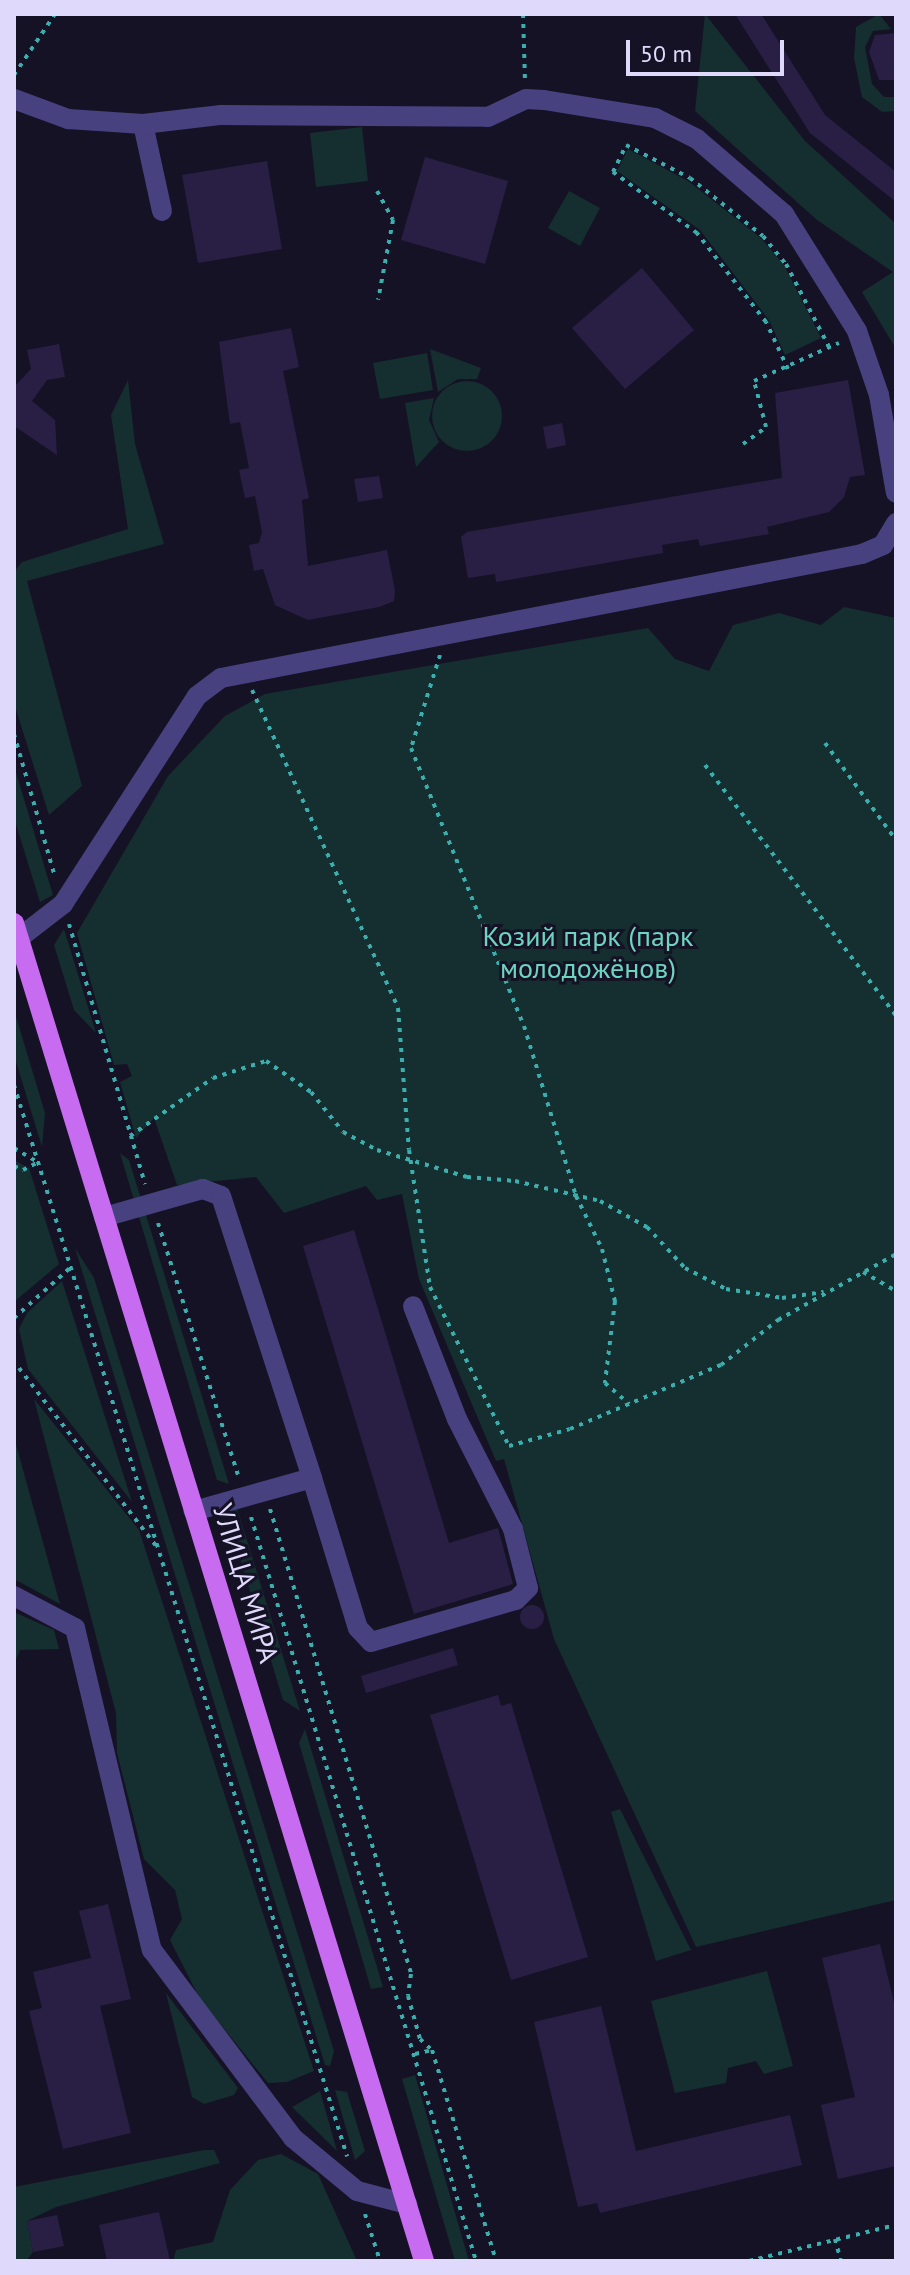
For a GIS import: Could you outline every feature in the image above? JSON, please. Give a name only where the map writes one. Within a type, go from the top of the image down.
[{"type":"main road","name":"УЛИЦА МИРА","points":[[16,930],[424,2261]]},
{"type":"lane","points":[[14,99],[68,119],[143,124],[221,115],[488,117],[526,99],[602,105],[655,118],[697,139],[784,214],[857,331],[879,395],[896,493]]},
{"type":"lane","points":[[143,124],[162,211]]},
{"type":"lane","points":[[16,930],[63,904],[197,696],[221,678],[862,554],[883,545],[896,523]]},
{"type":"lane","points":[[104,1217],[203,1189],[221,1196],[358,1628],[371,1642],[516,1600],[528,1588],[513,1529],[457,1419],[413,1306]]},
{"type":"lane","points":[[194,1511],[312,1478]]},
{"type":"lane","points":[[14,1596],[75,1628],[152,1950],[293,2138],[357,2191],[407,2204]]},
{"type":"path","points":[[14,75],[55,14]]},
{"type":"path","points":[[523,14],[526,99]]},
{"type":"path","points":[[788,369],[766,322],[697,233],[613,172],[626,145],[690,178],[763,236],[786,264],[830,349]]},
{"type":"path","points":[[377,191],[393,220],[378,300]]},
{"type":"path","points":[[743,444],[766,427],[754,381],[830,349],[857,331]]},
{"type":"path","points":[[447,634],[411,748],[524,1026],[576,1196],[602,1249],[615,1301],[605,1383],[629,1404]]},
{"type":"path","points":[[244,673],[398,1008],[411,1156],[430,1287],[509,1446],[629,1404],[721,1365],[778,1320],[896,1254]]},
{"type":"path","points":[[14,734],[130,1136],[254,1494],[411,1974],[408,1996],[420,2039],[432,2050],[496,2261]]},
{"type":"path","points":[[825,743],[896,840]]},
{"type":"path","points":[[705,765],[896,1016]]},
{"type":"path","points":[[130,1136],[213,1078],[266,1061],[311,1092],[343,1132],[377,1150],[411,1156],[467,1177],[576,1196],[647,1227],[685,1268],[726,1289],[782,1298],[829,1291]]},
{"type":"path","points":[[14,1085],[380,2261]]},
{"type":"path","points":[[14,1148],[39,1162]]},
{"type":"path","points":[[14,1166],[23,1170],[39,1162]]},
{"type":"path","points":[[14,1318],[71,1267]]},
{"type":"path","points":[[863,1272],[896,1291]]},
{"type":"path","points":[[19,1368],[159,1549]]},
{"type":"path","points":[[254,1494],[413,2054],[476,2261]]},
{"type":"path","points":[[413,2054],[432,2050]]},
{"type":"path","points":[[749,2261],[896,2225]]},
{"type":"path","points":[[835,2239],[841,2261]]},
{"type":"green space","points":[[705,14],[805,141],[896,224],[896,349],[862,292],[893,272],[817,220],[695,111]]},
{"type":"green space","points":[[879,14],[891,29],[873,31],[865,47],[872,84],[884,97],[896,97],[896,111],[882,112],[862,97],[854,58],[856,27]]},
{"type":"green space","points":[[362,127],[368,181],[316,187],[310,133]]},
{"type":"green space","points":[[628,149],[688,181],[761,238],[784,265],[821,338],[785,355],[769,320],[700,230],[617,171]]},
{"type":"green space","points":[[569,191],[600,208],[580,246],[548,228]]},
{"type":"green space","points":[[430,349],[481,368],[477,379],[458,379],[438,392]]},
{"type":"green space","points":[[427,353],[433,390],[380,399],[373,363]]},
{"type":"green space","points":[[128,380],[135,444],[164,544],[27,581],[82,786],[49,815],[14,703],[14,572],[22,562],[128,529],[111,415]]},
{"type":"green space","points":[[460,381],[474,381],[496,396],[502,416],[500,429],[492,441],[474,451],[460,451],[438,436],[432,423],[432,409],[447,387]]},
{"type":"green space","points":[[434,398],[429,420],[439,442],[416,467],[405,403]]},
{"type":"green space","name":"Козий парк (парк молодожёнов)","points":[[844,607],[896,618],[896,1900],[696,1947],[554,1639],[504,1459],[496,1461],[419,1279],[402,1194],[377,1200],[366,1186],[284,1213],[256,1177],[177,1185],[154,1118],[136,1138],[120,1082],[132,1076],[127,1064],[114,1065],[77,933],[168,776],[225,716],[265,694],[648,628],[675,659],[709,671],[733,625],[779,613],[821,625]]},
{"type":"green space","points":[[14,766],[53,895],[40,902],[14,818]]},
{"type":"green space","points":[[64,929],[96,1033],[74,1010],[54,945]]},
{"type":"green space","points":[[14,1010],[45,1113],[42,1147],[14,1055]]},
{"type":"green space","points":[[120,1153],[129,1160],[229,1484],[217,1480]]},
{"type":"green space","points":[[14,1160],[29,1168],[59,1264],[14,1302]]},
{"type":"green space","points":[[75,1248],[94,1278],[334,2051],[330,2066],[325,2065]]},
{"type":"green space","points":[[62,1281],[132,1502],[28,1369],[19,1329],[27,1313]]},
{"type":"green space","points":[[34,1399],[139,1530],[314,2071],[287,2082],[268,2083],[200,1999],[170,1940],[182,1919],[175,1890],[144,1859],[117,1753],[116,1713]]},
{"type":"green space","points":[[14,1437],[60,1604],[14,1579]]},
{"type":"green space","points":[[236,1505],[300,1711],[283,1700],[228,1519]]},
{"type":"green space","points":[[14,1612],[54,1630],[59,1649],[20,1650],[14,1664]]},
{"type":"green space","points":[[305,1729],[383,1987],[371,1989],[299,1743]]},
{"type":"green space","points":[[620,1809],[691,1950],[656,1961],[611,1812]]},
{"type":"green space","points":[[767,1971],[793,2066],[764,2074],[756,2061],[728,2068],[726,2083],[675,2093],[651,2001]]},
{"type":"green space","points":[[166,1993],[238,2088],[234,2095],[204,2104],[192,2097]]},
{"type":"green space","points":[[415,2075],[469,2261],[455,2261],[402,2079]]},
{"type":"green space","points":[[335,2090],[347,2092],[365,2151],[355,2160]]},
{"type":"green space","points":[[320,2091],[337,2151],[292,2107]]},
{"type":"green space","points":[[214,2150],[220,2163],[56,2207],[27,2221],[33,2252],[26,2261],[14,2261],[14,2187]]},
{"type":"green space","points":[[281,2154],[318,2174],[357,2261],[173,2261],[176,2250],[213,2242],[230,2190],[258,2160]]},
{"type":"building","points":[[735,14],[761,14],[825,115],[896,172],[896,202],[810,133]]},
{"type":"building","points":[[896,33],[896,80],[879,80],[869,52],[875,35]]},
{"type":"building","points":[[425,157],[508,181],[485,264],[401,240]]},
{"type":"building","points":[[267,161],[282,249],[198,263],[182,175]]},
{"type":"building","points":[[642,268],[694,330],[625,389],[572,328]]},
{"type":"building","points":[[291,328],[299,367],[283,371],[309,498],[302,500],[308,566],[387,550],[394,601],[379,607],[308,620],[275,605],[263,569],[254,571],[249,545],[259,543],[262,532],[255,496],[245,498],[239,470],[249,468],[240,422],[230,424],[219,342]]},
{"type":"building","points":[[59,344],[65,377],[47,380],[32,401],[55,420],[57,455],[14,426],[14,387],[31,369],[27,350]]},
{"type":"building","points":[[848,380],[865,475],[850,477],[844,497],[829,512],[767,527],[769,534],[700,546],[698,539],[662,545],[663,553],[496,582],[495,574],[468,578],[461,537],[467,532],[782,478],[775,393]]},
{"type":"building","points":[[562,423],[566,445],[547,449],[543,427]]},
{"type":"building","points":[[379,476],[383,498],[358,502],[354,479]]},
{"type":"building","points":[[354,1230],[449,1543],[498,1528],[513,1584],[414,1614],[303,1246]]},
{"type":"building","points":[[532,1605],[540,1609],[544,1617],[540,1625],[532,1629],[524,1625],[520,1617],[524,1609]]},
{"type":"building","points":[[453,1648],[458,1665],[366,1693],[361,1676]]},
{"type":"building","points":[[498,1695],[501,1706],[511,1703],[588,1957],[511,1980],[430,1715]]},
{"type":"building","points":[[108,1904],[131,1999],[100,2006],[131,2133],[63,2149],[29,2011],[42,2008],[33,1972],[91,1958],[79,1911]]},
{"type":"building","points":[[880,1944],[896,2011],[896,2166],[838,2179],[821,2105],[855,2097],[822,1958]]},
{"type":"building","points":[[601,2006],[636,2151],[790,2115],[802,2165],[600,2213],[597,2203],[578,2207],[534,2022]]},
{"type":"building","points":[[159,2212],[170,2261],[107,2261],[99,2225]]},
{"type":"building","points":[[57,2215],[64,2246],[33,2252],[27,2221]]}]
